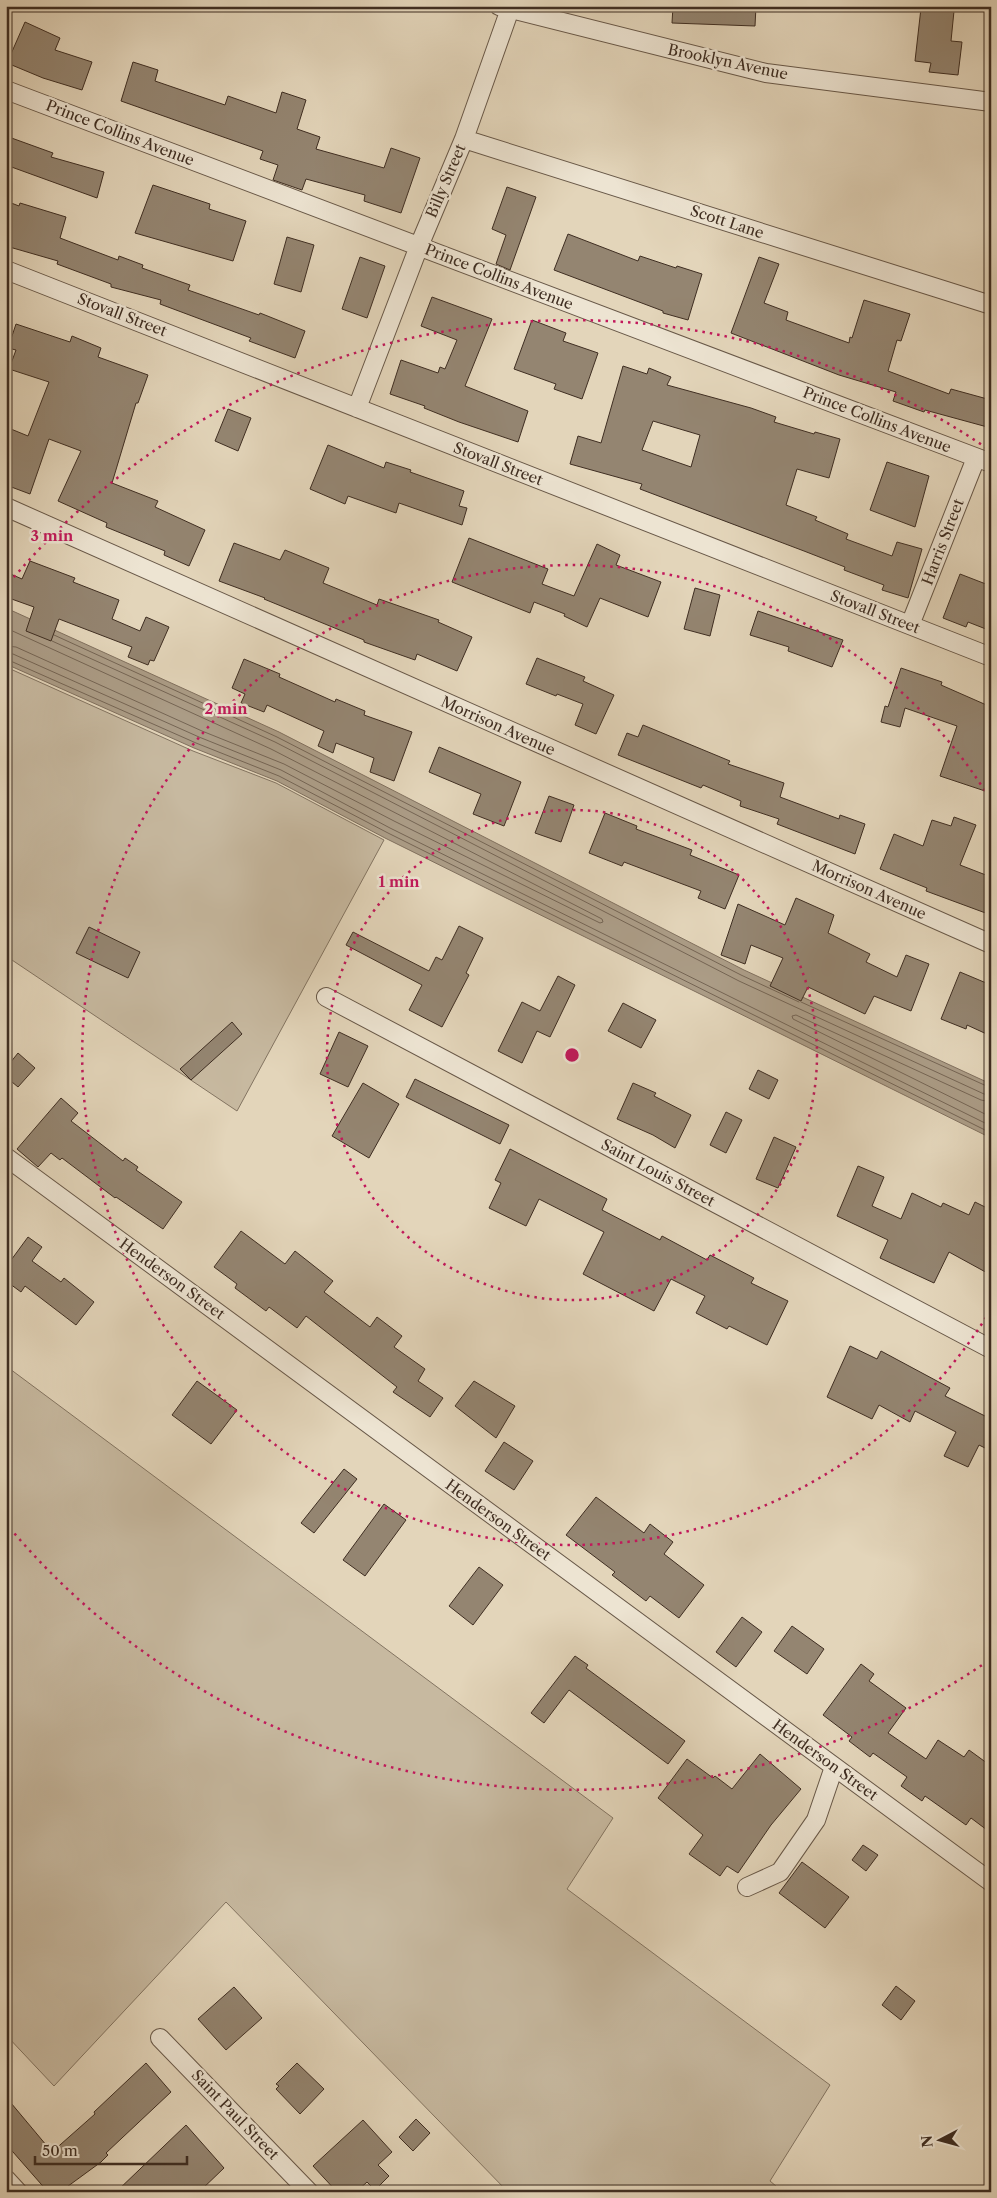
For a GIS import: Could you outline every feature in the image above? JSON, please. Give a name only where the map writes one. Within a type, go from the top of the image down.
[{"type":"street","name":"Brooklyn Avenue","points":[[504,8],[766,73],[991,102]]},
{"type":"street","name":"Billy Street","points":[[357,408],[419,246],[464,139],[504,8]]},
{"type":"street","name":"Prince Collins Avenue","points":[[6,90],[984,460]]},
{"type":"street","name":"Scott Lane","points":[[464,139],[991,305]]},
{"type":"street","name":"Stovall Street","points":[[6,270],[991,657]]},
{"type":"street","name":"Harris Street","points":[[910,625],[984,460]]},
{"type":"street","name":"Morrison Avenue","points":[[6,507],[991,944]]},
{"type":"street","name":"Saint Louis Street","points":[[326,997],[991,1349]]},
{"type":"street","name":"Henderson Street","points":[[6,1157],[991,1882]]},
{"type":"street","points":[[747,1887],[780,1872],[816,1820],[834,1767]]},
{"type":"street","name":"Saint Paul Street","points":[[160,2038],[309,2192]]},
{"type":"street","points":[[6,2179],[18,2192]]},
{"type":"shaded area","points":[[6,667],[193,751],[276,783],[384,840],[237,1111],[6,956]]},
{"type":"shaded area","points":[[6,1366],[613,1818],[567,1889],[830,2085],[770,2181],[783,2192],[508,2192],[226,1902],[54,2086],[6,2035]]},
{"type":"water","points":[[6,608],[279,732],[744,970],[991,1084],[991,1138],[385,838],[277,781],[194,748],[6,664]]},
{"type":"building","points":[[673,6],[756,6],[755,26],[672,23]]},
{"type":"building","points":[[921,8],[954,11],[951,41],[962,42],[958,75],[929,72],[931,63],[915,61]]},
{"type":"building","points":[[25,22],[60,38],[55,50],[92,62],[82,90],[43,78],[7,63]]},
{"type":"building","points":[[133,62],[158,70],[155,81],[225,105],[228,96],[276,113],[282,92],[306,100],[297,129],[320,137],[316,149],[384,168],[391,148],[420,158],[401,213],[364,201],[365,195],[306,179],[302,190],[273,180],[278,165],[260,159],[263,151],[121,101]]},
{"type":"building","points":[[6,136],[53,153],[51,157],[104,172],[97,198],[6,165]]},
{"type":"building","points":[[153,185],[210,204],[209,209],[246,221],[233,261],[135,233]]},
{"type":"building","points":[[507,187],[536,197],[510,270],[496,264],[506,235],[492,229]]},
{"type":"building","points":[[6,201],[19,206],[20,203],[66,217],[60,238],[118,260],[119,256],[143,265],[142,268],[190,285],[188,290],[259,315],[260,313],[305,331],[295,358],[249,341],[251,338],[160,304],[161,300],[111,287],[111,284],[57,264],[58,261],[6,246]]},
{"type":"building","points":[[568,234],[638,261],[640,256],[702,274],[688,320],[663,313],[663,311],[554,270]]},
{"type":"building","points":[[287,237],[314,245],[301,292],[274,284]]},
{"type":"building","points":[[360,257],[385,266],[367,318],[342,309]]},
{"type":"building","points":[[759,257],[779,264],[764,303],[788,312],[786,320],[849,343],[864,300],[910,314],[901,341],[897,340],[888,371],[949,394],[951,389],[991,400],[991,428],[925,410],[924,412],[893,401],[896,392],[839,375],[731,333]]},
{"type":"building","points":[[432,297],[492,319],[465,386],[528,411],[518,442],[459,422],[424,408],[425,406],[390,394],[401,360],[438,373],[440,367],[445,369],[457,340],[421,326]]},
{"type":"building","points":[[532,320],[566,333],[563,341],[598,353],[582,399],[554,389],[556,384],[514,369]]},
{"type":"building","points":[[16,324],[70,342],[72,336],[101,348],[98,357],[148,375],[138,403],[136,403],[112,483],[158,501],[155,507],[205,530],[189,566],[164,555],[165,551],[106,527],[107,523],[58,501],[81,451],[49,439],[30,494],[6,485],[6,427],[28,436],[49,382],[9,369],[16,350],[8,348]]},
{"type":"building","points":[[623,366],[647,374],[649,368],[671,377],[667,385],[751,408],[776,417],[774,422],[814,434],[815,432],[840,439],[829,478],[797,469],[786,505],[817,517],[815,520],[848,534],[846,539],[892,556],[897,542],[922,549],[908,598],[882,590],[884,585],[844,570],[845,567],[640,489],[642,484],[570,464],[578,436],[601,443]],"holes":[[[653,421],[700,435],[691,467],[642,450]]]},
{"type":"building","points":[[228,409],[251,418],[238,451],[215,441]]},
{"type":"building","points":[[328,445],[384,468],[386,462],[464,491],[459,506],[467,508],[462,525],[399,503],[396,513],[348,496],[345,504],[310,489]]},
{"type":"building","points":[[887,462],[929,476],[915,527],[870,510]]},
{"type":"building","points":[[469,538],[548,569],[542,584],[574,596],[597,544],[620,555],[616,565],[661,582],[648,617],[600,598],[587,627],[564,616],[565,614],[534,602],[530,613],[452,582]]},
{"type":"building","points":[[234,543],[280,560],[285,550],[329,568],[323,583],[377,605],[379,599],[439,620],[438,622],[472,637],[457,671],[417,654],[415,660],[364,642],[364,640],[265,598],[219,581]]},
{"type":"building","points":[[30,561],[75,578],[73,582],[119,600],[112,619],[140,631],[146,617],[169,627],[154,661],[150,660],[148,665],[128,657],[132,647],[59,619],[51,641],[26,631],[34,607],[6,597],[6,572],[22,579]]},
{"type":"building","points":[[960,574],[991,586],[991,631],[968,622],[966,627],[943,618]]},
{"type":"building","points":[[695,588],[720,595],[710,636],[684,629]]},
{"type":"building","points":[[758,611],[843,640],[832,667],[788,651],[789,647],[750,635]]},
{"type":"building","points":[[537,658],[585,677],[583,681],[614,695],[596,734],[575,725],[583,704],[526,684]]},
{"type":"building","points":[[244,659],[280,674],[279,677],[335,702],[336,699],[365,711],[364,715],[412,732],[394,781],[370,772],[374,758],[336,743],[333,753],[318,746],[324,731],[267,705],[264,712],[241,703],[245,694],[232,688]]},
{"type":"building","points":[[901,668],[942,682],[941,685],[991,707],[991,793],[940,776],[957,726],[905,708],[900,727],[881,722],[885,706],[888,707]]},
{"type":"building","points":[[643,725],[730,761],[728,764],[784,783],[780,797],[839,819],[840,815],[865,824],[855,854],[777,824],[779,819],[740,806],[741,801],[703,785],[701,788],[618,755],[627,733],[638,737]]},
{"type":"building","points":[[439,747],[521,782],[504,826],[473,814],[481,794],[429,772]]},
{"type":"building","points":[[549,796],[574,805],[561,842],[535,833]]},
{"type":"building","points":[[605,813],[637,826],[636,829],[692,850],[690,855],[739,875],[725,909],[698,898],[701,891],[624,862],[622,866],[589,853]]},
{"type":"building","points":[[954,817],[976,825],[960,865],[991,877],[991,915],[926,891],[927,888],[880,869],[894,834],[923,846],[932,820],[951,826]]},
{"type":"building","points":[[796,898],[834,915],[828,933],[870,954],[866,962],[897,977],[906,955],[929,964],[911,1011],[874,996],[865,1014],[808,987],[801,1001],[770,986],[783,958],[751,945],[745,964],[721,955],[738,904],[785,925]]},
{"type":"building","points":[[459,926],[483,938],[466,973],[469,975],[442,1027],[409,1010],[422,985],[346,945],[353,932],[429,971],[436,957],[442,960]]},
{"type":"building","points":[[89,927],[140,952],[128,978],[76,953]]},
{"type":"building","points":[[960,972],[991,985],[991,1036],[967,1025],[966,1029],[941,1019]]},
{"type":"building","points":[[558,976],[575,985],[550,1037],[537,1031],[522,1063],[498,1051],[522,1002],[540,1011]]},
{"type":"building","points":[[623,1003],[656,1020],[641,1048],[608,1031]]},
{"type":"building","points":[[232,1022],[242,1034],[191,1080],[180,1069]]},
{"type":"building","points":[[339,1032],[368,1046],[348,1087],[320,1074]]},
{"type":"building","points":[[18,1053],[35,1068],[18,1087],[6,1077],[6,1068]]},
{"type":"building","points":[[758,1070],[778,1080],[769,1099],[749,1089]]},
{"type":"building","points":[[415,1079],[509,1125],[500,1144],[406,1097]]},
{"type":"building","points":[[363,1083],[399,1104],[369,1158],[332,1136]]},
{"type":"building","points":[[633,1083],[656,1093],[654,1096],[691,1115],[675,1148],[653,1135],[617,1119]]},
{"type":"building","points":[[61,1098],[78,1113],[71,1121],[123,1161],[125,1158],[138,1167],[136,1170],[182,1202],[163,1229],[115,1198],[62,1158],[60,1160],[51,1153],[38,1167],[17,1149]]},
{"type":"building","points":[[726,1112],[742,1120],[726,1153],[710,1145]]},
{"type":"building","points":[[774,1137],[796,1147],[778,1188],[756,1179]]},
{"type":"building","points":[[510,1149],[607,1199],[602,1210],[660,1240],[662,1236],[707,1260],[710,1255],[754,1278],[751,1283],[788,1301],[767,1345],[729,1326],[727,1329],[696,1313],[705,1296],[671,1279],[654,1311],[583,1274],[604,1232],[539,1199],[526,1226],[489,1208],[501,1183],[495,1180]]},
{"type":"building","points":[[858,1166],[884,1177],[872,1206],[901,1219],[912,1193],[941,1207],[943,1203],[969,1215],[975,1202],[991,1210],[991,1275],[949,1252],[934,1283],[880,1258],[888,1240],[837,1216]]},
{"type":"building","points":[[241,1231],[285,1264],[295,1251],[333,1281],[324,1292],[370,1327],[377,1317],[402,1336],[394,1347],[425,1369],[418,1381],[443,1398],[430,1417],[393,1392],[397,1387],[306,1316],[297,1328],[269,1307],[266,1311],[235,1288],[237,1284],[214,1267]]},
{"type":"building","points":[[28,1237],[42,1247],[32,1261],[61,1282],[64,1278],[94,1302],[76,1325],[25,1286],[21,1292],[6,1281],[6,1267]]},
{"type":"building","points":[[850,1346],[877,1359],[881,1351],[950,1388],[945,1396],[991,1419],[991,1451],[979,1445],[968,1467],[944,1456],[956,1432],[915,1411],[910,1422],[879,1405],[872,1419],[827,1397]]},
{"type":"building","points":[[197,1381],[237,1410],[211,1444],[172,1415]]},
{"type":"building","points":[[474,1381],[515,1406],[496,1438],[455,1406]]},
{"type":"building","points":[[504,1442],[533,1461],[514,1490],[485,1471]]},
{"type":"building","points":[[344,1469],[357,1479],[314,1533],[301,1523]]},
{"type":"building","points":[[596,1497],[644,1533],[650,1524],[673,1542],[664,1554],[704,1585],[679,1618],[650,1596],[646,1601],[612,1575],[615,1572],[566,1535]]},
{"type":"building","points":[[384,1504],[406,1520],[365,1576],[343,1560]]},
{"type":"building","points":[[479,1567],[503,1585],[473,1625],[449,1606]]},
{"type":"building","points":[[742,1617],[762,1632],[736,1667],[716,1652]]},
{"type":"building","points":[[792,1626],[824,1649],[807,1674],[774,1651]]},
{"type":"building","points":[[575,1656],[588,1665],[586,1668],[685,1741],[668,1764],[569,1690],[544,1723],[531,1713]]},
{"type":"building","points":[[861,1664],[874,1674],[869,1681],[906,1708],[888,1733],[926,1759],[938,1740],[964,1757],[969,1750],[991,1766],[991,1833],[971,1818],[966,1825],[925,1796],[922,1801],[901,1786],[907,1777],[873,1753],[870,1757],[849,1741],[852,1737],[823,1715]]},
{"type":"building","points":[[760,1754],[801,1789],[771,1825],[738,1873],[727,1866],[720,1876],[689,1854],[703,1835],[658,1798],[687,1759],[732,1789]]},
{"type":"building","points":[[863,1845],[878,1855],[866,1871],[852,1860]]},
{"type":"building","points":[[802,1862],[849,1897],[825,1928],[779,1893]]},
{"type":"building","points":[[896,1986],[915,2001],[901,2020],[882,2005]]},
{"type":"building","points":[[234,1987],[262,2018],[226,2050],[198,2019]]},
{"type":"building","points":[[146,2063],[171,2092],[106,2153],[108,2155],[101,2162],[60,2192],[48,2192],[6,2144],[6,2097],[52,2152],[95,2114],[94,2112]]},
{"type":"building","points":[[297,2063],[324,2089],[300,2114],[276,2089],[279,2086],[276,2084]]},
{"type":"building","points":[[416,2119],[430,2133],[413,2151],[399,2137]]},
{"type":"building","points":[[363,2120],[392,2152],[378,2165],[389,2176],[375,2190],[367,2182],[356,2192],[337,2192],[313,2166]]},
{"type":"building","points":[[186,2125],[224,2168],[199,2192],[116,2192]]}]
